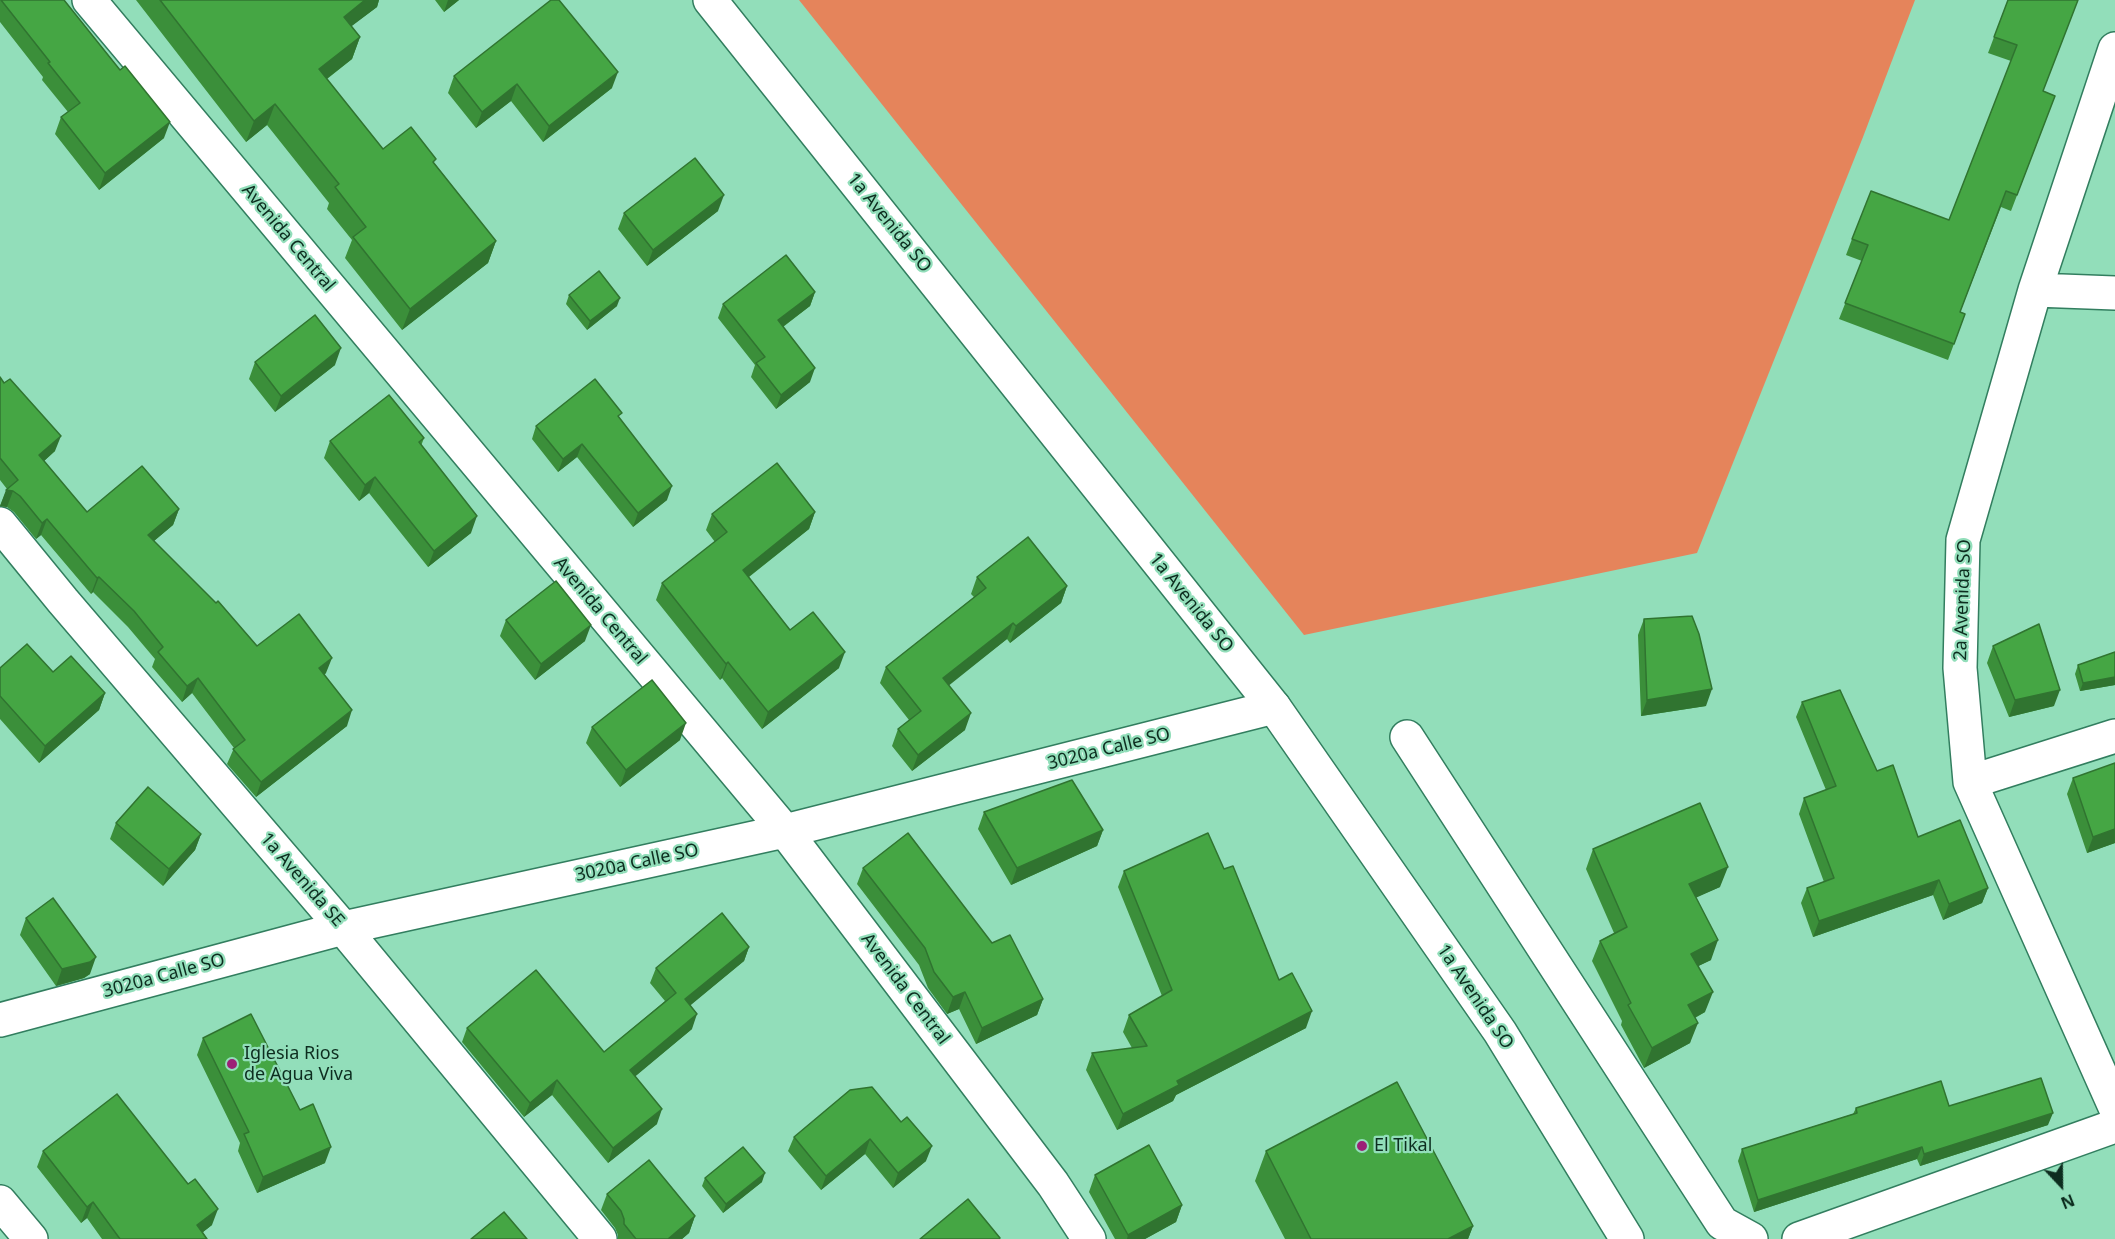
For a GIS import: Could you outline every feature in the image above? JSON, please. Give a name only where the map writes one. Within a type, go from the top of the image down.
[{"type":"main road","name":"Avenida Central","points":[[89,0],[785,831],[1053,1184],[1089,1239]]},
{"type":"main road","name":"1a Avenida SO","points":[[710,0],[1274,707],[1500,1032],[1627,1239]]},
{"type":"main road","name":"2a Avenida SO","points":[[2115,49],[2035,290],[1963,540],[1960,668],[1970,782],[2115,1107]]},
{"type":"main road","points":[[2035,290],[2115,293]]},
{"type":"main road","name":"1a Avenida SE","points":[[0,524],[63,601],[343,928],[600,1239]]},
{"type":"main road","name":"3020a Calle SO","points":[[0,1020],[343,928],[785,831],[1274,707]]},
{"type":"main road","points":[[1970,782],[2115,736]]},
{"type":"main road","points":[[1407,737],[1722,1223],[1751,1239]]},
{"type":"main road","points":[[1800,1239],[2115,1126]]},
{"type":"main road","points":[[0,1202],[31,1239]]},
{"type":"shaded area","points":[[799,0],[1915,0],[1863,137],[1697,553],[1304,635]]},
{"type":"building","points":[[1,0],[64,0],[120,70],[125,66],[170,122],[105,173],[61,117],[80,103]]},
{"type":"building","points":[[160,0],[365,0],[344,17],[360,37],[319,69],[383,149],[411,127],[436,159],[433,162],[496,241],[410,309],[353,237],[366,227],[335,187],[339,184],[275,104],[254,121]]},
{"type":"building","points":[[551,0],[559,0],[618,72],[549,126],[517,84],[482,112],[454,76]]},
{"type":"building","points":[[2008,0],[2078,0],[2043,91],[2055,96],[2017,195],[2006,191],[1960,312],[1965,314],[1954,344],[1845,303],[1868,245],[1852,239],[1871,191],[1949,220],[2017,45],[1994,37]]},
{"type":"building","points":[[695,158],[724,195],[653,250],[624,213]]},
{"type":"building","points":[[786,255],[815,292],[778,320],[815,368],[781,395],[756,363],[765,357],[723,304]]},
{"type":"building","points":[[599,271],[620,298],[590,321],[569,295]]},
{"type":"building","points":[[315,315],[341,348],[281,396],[255,362]]},
{"type":"building","points":[[0,377],[4,383],[10,379],[61,436],[39,455],[87,512],[142,466],[179,509],[148,535],[216,603],[218,601],[257,646],[299,614],[332,658],[319,668],[352,710],[261,782],[233,749],[245,740],[198,678],[187,686],[158,652],[163,647],[134,611],[99,577],[97,578],[47,519],[42,523],[20,496],[13,491],[6,490],[18,480],[0,458]]},
{"type":"building","points":[[595,379],[622,413],[618,416],[672,486],[638,513],[582,444],[563,459],[536,426]]},
{"type":"building","points":[[389,395],[424,438],[419,442],[477,516],[434,551],[375,477],[365,485],[330,441]]},
{"type":"building","points":[[777,463],[815,512],[743,570],[790,630],[813,612],[845,652],[768,712],[728,662],[726,664],[662,583],[727,532],[712,514]]},
{"type":"building","points":[[1028,537],[1067,586],[1016,626],[1013,623],[943,678],[971,713],[918,755],[898,729],[921,711],[886,667],[986,588],[977,577]]},
{"type":"building","points":[[556,581],[591,625],[541,664],[506,620]]},
{"type":"building","points":[[1692,616],[1699,634],[1712,689],[1647,700],[1644,619]]},
{"type":"building","points":[[2039,624],[2060,690],[2015,700],[1993,646]]},
{"type":"building","points":[[27,644],[53,672],[71,656],[105,693],[45,746],[0,696],[0,668]]},
{"type":"building","points":[[2115,652],[2115,677],[2083,683],[2078,665]]},
{"type":"building","points":[[652,680],[686,723],[626,770],[592,727]]},
{"type":"building","points":[[1840,690],[1877,771],[1893,765],[1918,837],[1960,820],[1988,888],[1949,904],[1939,880],[1819,921],[1807,888],[1834,878],[1804,798],[1836,786],[1802,702]]},
{"type":"building","points":[[2115,763],[2115,829],[2093,837],[2073,778]]},
{"type":"building","points":[[1072,780],[1103,830],[1017,868],[984,812]]},
{"type":"building","points":[[148,787],[201,834],[169,869],[116,823]]},
{"type":"building","points":[[1700,803],[1728,867],[1689,884],[1718,940],[1691,954],[1713,992],[1688,1005],[1698,1023],[1652,1048],[1628,1005],[1631,1003],[1600,941],[1627,927],[1593,849]]},
{"type":"building","points":[[908,833],[992,943],[1010,935],[1043,999],[982,1028],[965,992],[953,997],[934,972],[925,948],[863,868]]},
{"type":"building","points":[[1208,833],[1224,869],[1233,866],[1279,980],[1292,973],[1312,1011],[1177,1081],[1179,1085],[1123,1114],[1092,1053],[1147,1046],[1129,1015],[1172,990],[1124,871]]},
{"type":"building","points":[[53,898],[96,957],[90,962],[62,969],[26,918]]},
{"type":"building","points":[[722,913],[749,947],[685,999],[697,1014],[630,1070],[662,1109],[613,1148],[557,1080],[530,1103],[467,1028],[536,970],[604,1052],[676,993],[656,968]]},
{"type":"building","points":[[251,1014],[300,1110],[313,1104],[331,1147],[263,1177],[244,1134],[249,1132],[203,1038]]},
{"type":"building","points":[[2041,1078],[2053,1113],[1924,1154],[1922,1147],[1758,1200],[1742,1149],[1857,1113],[1856,1108],[1941,1081],[1949,1106]]},
{"type":"building","name":"El Tikal","points":[[1397,1082],[1473,1226],[1448,1239],[1311,1239],[1266,1151]]},
{"type":"building","points":[[872,1087],[901,1122],[907,1117],[932,1146],[898,1173],[870,1139],[826,1176],[794,1137],[850,1090]]},
{"type":"building","points":[[117,1094],[188,1184],[195,1179],[218,1209],[197,1225],[207,1239],[120,1239],[93,1202],[87,1207],[43,1151]]},
{"type":"building","points":[[1149,1145],[1182,1205],[1128,1235],[1095,1175]]},
{"type":"building","points":[[743,1147],[765,1173],[726,1204],[705,1178]]},
{"type":"building","points":[[649,1160],[695,1216],[668,1239],[636,1239],[624,1224],[621,1211],[607,1194]]},
{"type":"building","points":[[968,1199],[999,1239],[920,1239]]},
{"type":"building","points":[[504,1212],[527,1239],[471,1239]]},
{"type":"place","name":"Iglesia Rios de Agua Viva","points":[[232,1064]]},
{"type":"place","name":"El Tikal","points":[[1362,1146]]}]
